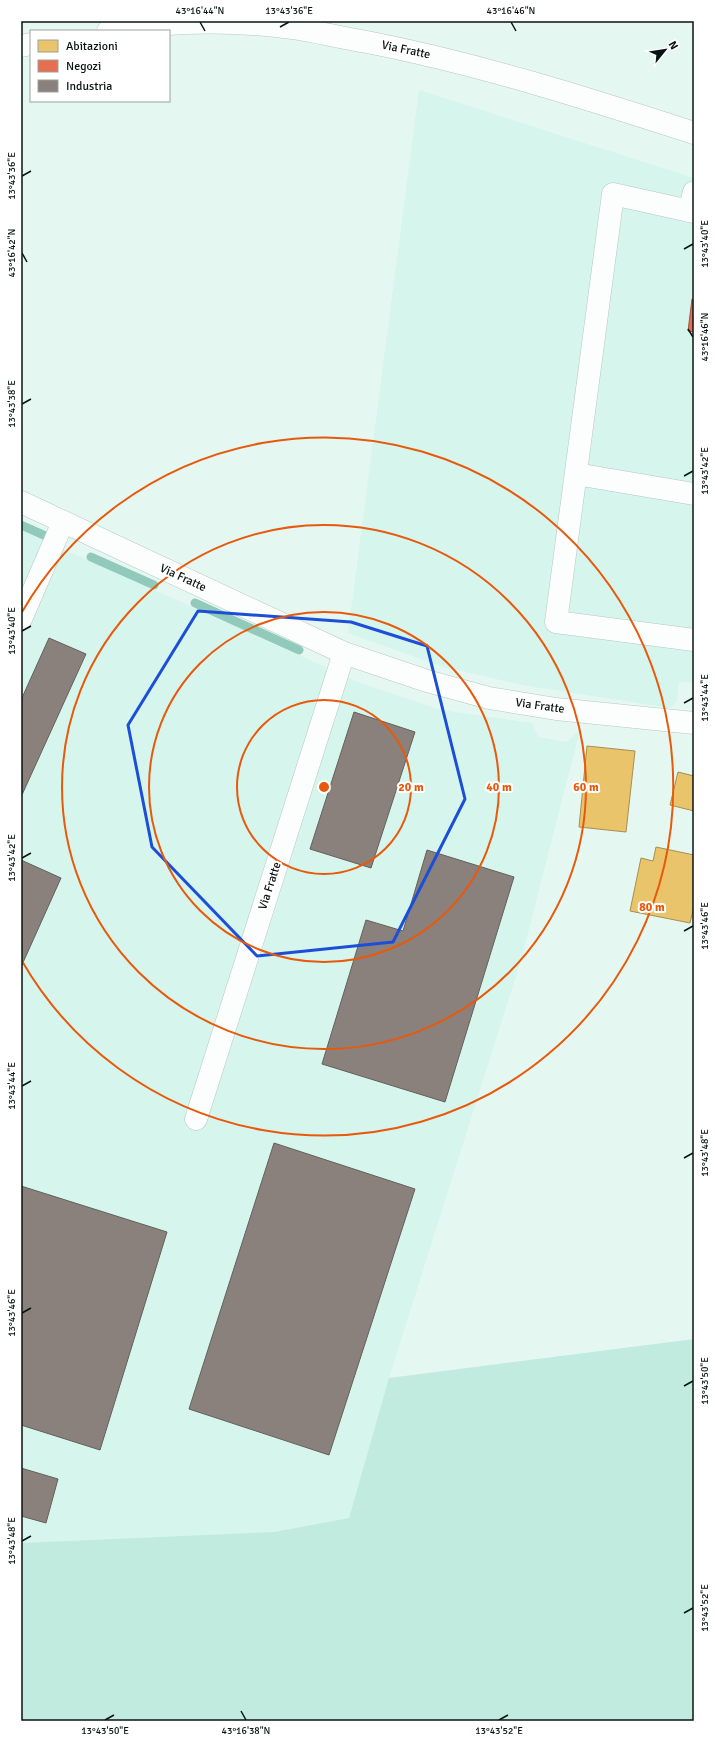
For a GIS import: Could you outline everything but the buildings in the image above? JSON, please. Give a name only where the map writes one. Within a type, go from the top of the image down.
[{"type":"street","name":"Via Fratte","points":[[112,30],[134,24],[213,23],[300,30],[439,57],[542,85],[694,132]]},
{"type":"street","points":[[692,205],[613,194],[556,622],[694,640]]},
{"type":"street","points":[[576,474],[694,494]]},
{"type":"street","name":"Via Fratte","points":[[21,502],[344,653],[427,681],[489,698],[556,709],[694,723]]},
{"type":"street","points":[[21,619],[63,522]]},
{"type":"street","name":"Via Fratte","points":[[196,1120],[344,653]]},
{"type":"highlighted area","points":[[198,611],[351,622],[427,646],[465,799],[393,942],[257,956],[152,847],[128,725]]},
{"type":"shaded area","points":[[419,90],[694,178],[694,683],[679,682],[677,701],[670,708],[522,685],[440,666],[348,633]]},
{"type":"shaded area","points":[[21,530],[363,684],[441,710],[532,723],[538,737],[567,742],[580,730],[521,960],[389,1378],[349,1518],[274,1532],[21,1543]]},
{"type":"shaded area","points":[[694,1339],[694,1721],[21,1721],[21,1543],[274,1532],[349,1518],[389,1378]]},
{"type":"waterway","points":[[21,525],[48,537]]},
{"type":"waterway","points":[[91,557],[154,585]]},
{"type":"waterway","points":[[195,603],[299,650]]}]
